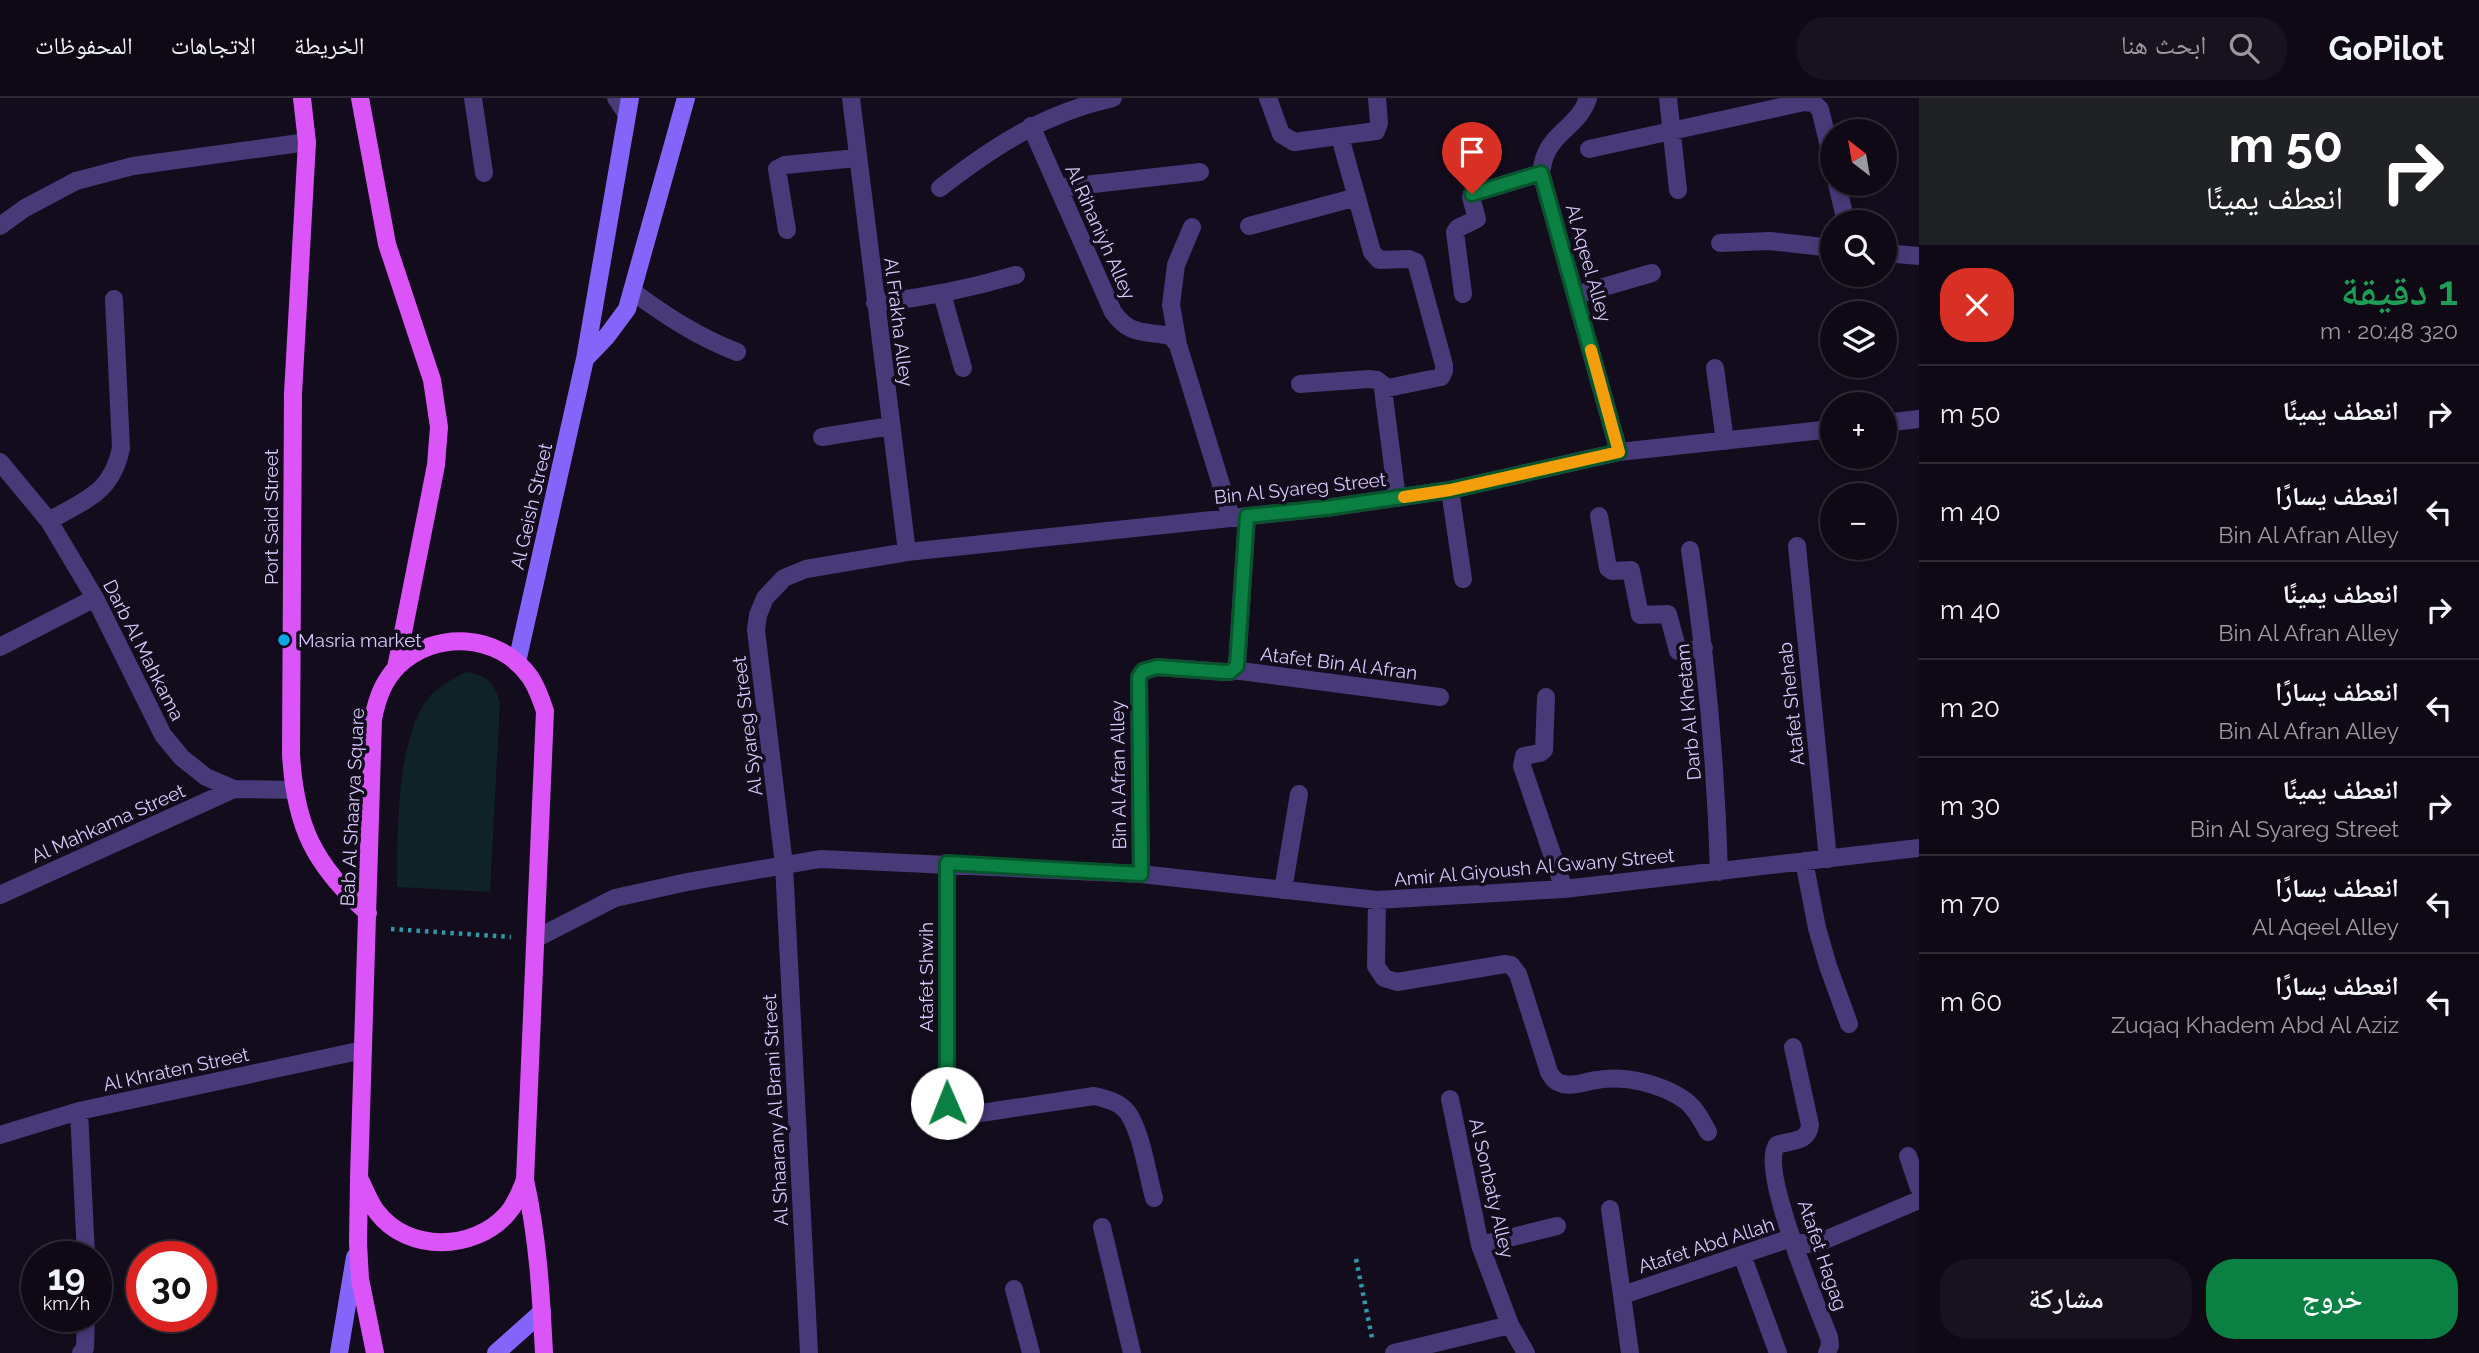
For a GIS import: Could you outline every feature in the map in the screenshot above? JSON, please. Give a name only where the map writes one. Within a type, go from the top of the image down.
[{"type":"main road","name":"Port Said Street","points":[[302,98],[307,142],[293,394],[293,790],[308,837],[327,871],[368,920]]},
{"type":"main road","points":[[360,98],[387,244],[432,380],[439,427],[436,465],[396,668]]},
{"type":"main road","name":"Al Geish Street","points":[[585,359],[627,309],[686,98]]},
{"type":"main road","name":"Al Geish Street","points":[[517,662],[585,359],[624,103]]},
{"type":"main road","name":"Bab Al Shaarya Square","points":[[464,640],[501,651],[517,662],[534,684],[545,711],[525,1180],[508,1213],[494,1226],[460,1241],[423,1241],[389,1224],[376,1211],[359,1178],[373,719],[377,700],[396,668],[427,646],[464,640]]},
{"type":"main road","points":[[359,1178],[360,1279],[375,1353]]},
{"type":"main road","points":[[525,1180],[536,1237],[544,1353]]},
{"type":"main road","points":[[339,1353],[358,1243]]},
{"type":"main road","points":[[496,1353],[542,1311]]},
{"type":"street","points":[[472,98],[484,173]]},
{"type":"street","name":"Al Frakha Alley","points":[[851,98],[907,552]]},
{"type":"street","points":[[940,188],[983,154],[1031,126],[1087,104],[1113,98]]},
{"type":"street","points":[[1268,98],[1277,126],[1288,140],[1294,142],[1376,131],[1379,123],[1377,98]]},
{"type":"street","points":[[1463,294],[1455,232],[1477,219],[1472,194],[1541,173],[1545,155],[1578,119],[1588,98]]},
{"type":"street","points":[[1668,98],[1678,190]]},
{"type":"street","points":[[1589,149],[1804,102],[1813,103],[1823,119]]},
{"type":"street","name":"Al Rihaniyh Alley","points":[[1031,126],[1113,312],[1129,330],[1171,335],[1178,345]]},
{"type":"street","points":[[1300,384],[1370,379],[1377,380],[1386,387],[1441,377],[1444,371],[1416,262],[1409,259],[1385,261],[1376,257],[1339,137]]},
{"type":"street","points":[[0,226],[35,202],[76,181],[133,166],[307,142]]},
{"type":"street","points":[[787,230],[777,169],[785,165],[857,158]]},
{"type":"street","points":[[1058,188],[1200,172]]},
{"type":"street","name":"Al Aqeel Alley","points":[[1541,173],[1619,452]]},
{"type":"street","points":[[1249,226],[1357,197]]},
{"type":"street","points":[[1192,227],[1176,265],[1171,305],[1178,345],[1239,516],[1237,666],[1233,670]]},
{"type":"street","points":[[1720,243],[1770,241],[1820,247]]},
{"type":"street","points":[[1897,254],[1919,256]]},
{"type":"street","points":[[1576,295],[1652,273]]},
{"type":"street","points":[[876,303],[970,289],[1016,275]]},
{"type":"street","points":[[632,292],[679,325],[707,341],[737,352]]},
{"type":"street","points":[[943,294],[963,368]]},
{"type":"street","points":[[49,521],[107,485],[117,468],[121,448],[114,299]]},
{"type":"street","points":[[1715,368],[1725,441]]},
{"type":"street","points":[[1386,387],[1382,394],[1397,498]]},
{"type":"street","points":[[1897,422],[1919,419]]},
{"type":"street","points":[[822,437],[891,426]]},
{"type":"street","name":"Bin Al Syareg Street","points":[[774,587],[784,578],[806,569],[907,552],[1397,498],[1450,490],[1619,452],[1820,430]]},
{"type":"street","name":"Darb Al Mahkama","points":[[0,462],[49,521],[95,598],[163,735],[182,758],[198,771],[234,789],[293,790]]},
{"type":"street","points":[[1450,490],[1464,579]]},
{"type":"street","points":[[1599,516],[1608,568],[1612,571],[1631,570],[1640,615],[1668,614],[1678,651],[1704,648]]},
{"type":"street","name":"Atafet Shehab","points":[[1797,546],[1828,859]]},
{"type":"street","name":"Darb Al Khetam","points":[[1690,550],[1704,648],[1718,807],[1719,872]]},
{"type":"street","name":"Al Syareg Street","points":[[774,587],[765,598],[758,615],[756,630],[784,865]]},
{"type":"street","points":[[0,647],[95,598]]},
{"type":"street","name":"Bin Al Afran Alley","points":[[1141,874],[1139,677],[1143,671],[1157,667],[1225,672],[1233,670]]},
{"type":"street","name":"Atafet Bin Al Afran","points":[[1233,670],[1440,697]]},
{"type":"street","points":[[1546,697],[1544,750],[1524,756],[1522,766],[1564,889]]},
{"type":"street","name":"Al Mahkama Street","points":[[0,895],[234,789]]},
{"type":"street","points":[[1283,890],[1299,794]]},
{"type":"street","name":"Amir Al Giyoush Al Gwany Street","points":[[537,938],[615,898],[820,859],[1141,874],[1377,900],[1564,889],[1919,848]]},
{"type":"street","points":[[1804,861],[1817,928],[1849,1024]]},
{"type":"street","name":"Atafet Shwih","points":[[947,863],[947,1096],[950,1109],[961,1116],[1094,1096],[1112,1100],[1127,1112],[1135,1128],[1154,1198]]},
{"type":"street","name":"Al Shaarany Al Brani Street","points":[[784,865],[809,1353]]},
{"type":"street","points":[[1377,900],[1376,966],[1384,978],[1397,982],[1511,965],[1518,974],[1553,1080],[1571,1085],[1601,1079],[1630,1080],[1660,1087],[1686,1101],[1699,1115],[1708,1132]]},
{"type":"street","name":"Atafet Hagag","points":[[1793,1047],[1810,1131],[1802,1139],[1776,1145],[1773,1152],[1776,1180],[1791,1239],[1828,1345]]},
{"type":"street","name":"Al Khraten Street","points":[[0,1135],[79,1111],[363,1050]]},
{"type":"street","name":"Al Sonbaty Alley","points":[[1450,1100],[1480,1245],[1510,1325],[1526,1353]]},
{"type":"street","points":[[79,1111],[85,1241]]},
{"type":"street","points":[[1908,1156],[1919,1188]]},
{"type":"street","name":"Atafet Abd Allah","points":[[1623,1295],[1791,1239],[1800,1243],[1818,1243],[1919,1200]]},
{"type":"street","name":"Atafet Abd Allah","points":[[1610,1209],[1630,1353]]},
{"type":"street","points":[[1480,1245],[1557,1226]]},
{"type":"street","points":[[1102,1227],[1132,1353]]},
{"type":"street","points":[[1742,1255],[1778,1353]]},
{"type":"street","points":[[1014,1289],[1031,1353]]},
{"type":"street","points":[[1401,1352],[1457,1345],[1510,1325]]},
{"type":"street","points":[[81,1353],[85,1348],[86,1332]]},
{"type":"path","points":[[368,920],[537,938]]},
{"type":"path","points":[[1356,1259],[1372,1340]]},
{"type":"green space","points":[[466,672],[489,681],[496,690],[500,703],[490,892],[397,887],[401,787],[410,736],[430,696],[442,685]]},
{"type":"slow traffic","points":[[1404,497],[1450,490],[1619,452],[1591,350]]},
{"type":"place","name":"Masria market","points":[[284,640]]},
{"type":"route","points":[[947,1103],[947,863],[1141,874],[1139,677],[1143,671],[1157,667],[1230,672],[1237,666],[1247,516],[1326,508],[1450,490],[1619,452],[1541,173],[1474,191],[1472,194]]}]
